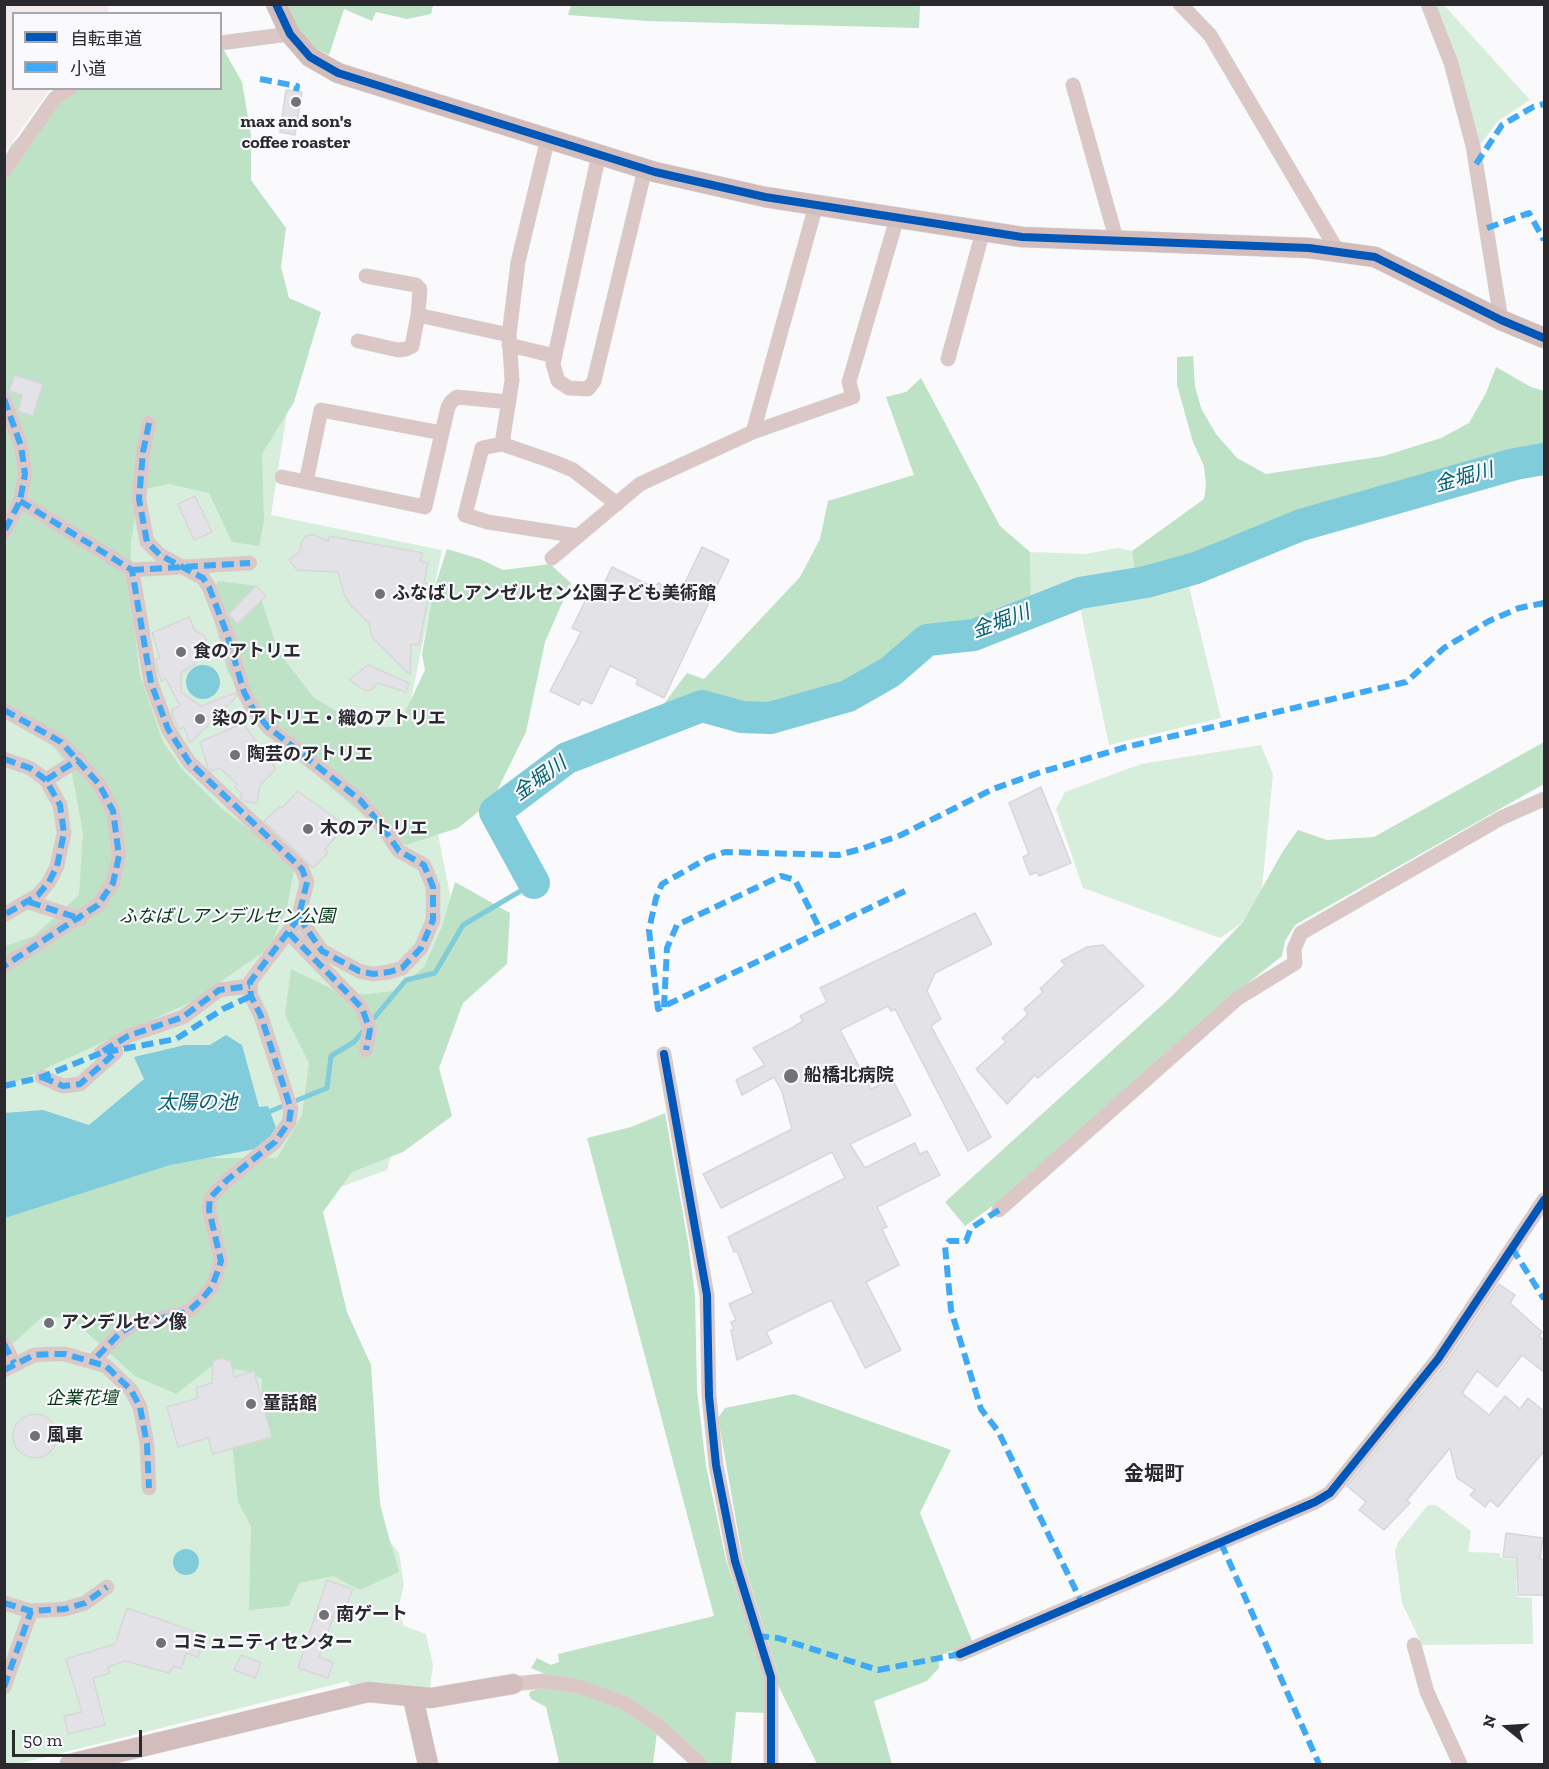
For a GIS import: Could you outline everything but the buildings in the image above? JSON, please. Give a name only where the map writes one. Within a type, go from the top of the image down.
[{"type":"street","points":[[276,4],[290,34],[310,57],[338,73],[645,169],[723,189],[1022,237],[1337,250],[1375,257],[1501,320],[1545,338]]},
{"type":"street","points":[[1180,4],[1210,35],[1337,250]]},
{"type":"street","points":[[1428,4],[1451,63],[1473,146],[1501,320]]},
{"type":"street","points":[[222,43],[290,34]]},
{"type":"street","points":[[1073,85],[1117,242]]},
{"type":"street","points":[[4,171],[55,98],[67,90]]},
{"type":"street","points":[[502,444],[512,380],[509,340],[518,262],[548,138]]},
{"type":"street","points":[[598,154],[555,356],[555,376],[561,385],[576,390],[591,386],[645,169]]},
{"type":"street","points":[[753,432],[816,205]]},
{"type":"street","points":[[552,558],[640,484],[753,432],[853,398],[849,382],[897,218]]},
{"type":"street","points":[[948,359],[983,231]]},
{"type":"street","points":[[358,341],[399,350],[406,349],[412,346],[418,315],[420,289],[416,285],[366,276]]},
{"type":"street","points":[[418,315],[509,340],[555,356]]},
{"type":"street","points":[[282,477],[425,507],[448,407],[457,397],[509,402]]},
{"type":"street","points":[[4,399],[24,460],[23,490],[20,501],[4,532]]},
{"type":"street","points":[[306,482],[321,410],[441,433]]},
{"type":"street","points":[[149,423],[143,452],[139,499],[147,542],[160,555],[203,578],[226,634],[243,692],[253,709],[268,727],[360,800],[382,825],[399,851],[423,865],[433,887],[433,920],[421,948],[402,968],[389,972],[373,974],[359,971],[322,951],[304,925],[301,906]]},
{"type":"street","points":[[578,536],[488,522],[465,515],[482,448],[502,444],[573,470],[617,504]]},
{"type":"street","points":[[20,501],[132,570],[250,563]]},
{"type":"street","points":[[93,1361],[118,1334],[136,1323],[177,1315],[190,1310],[212,1287],[221,1261],[209,1210],[210,1198],[227,1180],[275,1142],[289,1122],[291,1109],[250,986],[266,958],[289,933],[298,919],[307,882],[302,869],[189,762],[168,729],[151,683],[132,570]]},
{"type":"street","points":[[4,710],[47,732],[79,759],[99,784],[113,812],[119,856],[116,873],[108,892],[98,905],[81,919],[37,943],[4,966]]},
{"type":"street","points":[[4,759],[30,768],[46,780],[60,805],[64,833],[57,866],[49,882],[28,902],[4,915]]},
{"type":"street","points":[[46,780],[79,759]]},
{"type":"street","points":[[999,1210],[1238,998],[1295,963],[1294,949],[1301,933],[1501,818],[1545,799]]},
{"type":"street","points":[[28,902],[81,919]]},
{"type":"street","points":[[289,933],[362,1008],[370,1030],[366,1050]]},
{"type":"street","points":[[101,1053],[128,1036],[183,1017],[219,990],[250,986]]},
{"type":"street","points":[[42,1077],[63,1086],[80,1084],[116,1052]]},
{"type":"street","points":[[664,1054],[706,1295],[709,1396],[716,1465],[735,1561],[771,1677],[771,1764]]},
{"type":"street","points":[[960,1654],[1315,1502],[1330,1493],[1438,1359],[1545,1200]]},
{"type":"street","points":[[4,1344],[9,1366],[34,1355],[65,1354],[106,1366],[131,1390],[140,1407],[147,1444],[149,1488]]},
{"type":"street","points":[[4,1603],[31,1611],[65,1609],[85,1603],[107,1587]]},
{"type":"street","points":[[4,1687],[31,1611]]},
{"type":"street","points":[[1414,1645],[1427,1692],[1460,1764]]},
{"type":"street","points":[[70,1764],[368,1692],[431,1698],[543,1681],[577,1686],[625,1703],[660,1727],[700,1764]]},
{"type":"street","points":[[413,1698],[428,1764]]},
{"type":"shaded area","points":[[5,4],[109,5],[107,12],[12,12],[12,90],[49,90],[5,152]]},
{"type":"green space","points":[[285,5],[433,5],[431,14],[407,19],[376,12],[372,21],[344,9],[329,55],[313,47],[296,30]]},
{"type":"green space","points":[[571,5],[920,5],[919,28],[647,21],[568,15]]},
{"type":"green space","points":[[1434,5],[1444,5],[1530,100],[1498,121],[1480,145]]},
{"type":"green space","points":[[222,47],[242,82],[251,135],[251,180],[286,228],[281,267],[289,298],[321,312],[294,402],[262,454],[264,521],[259,546],[232,542],[209,493],[169,484],[139,490],[131,542],[130,595],[140,675],[163,742],[183,770],[222,809],[272,846],[294,869],[287,908],[269,948],[193,1001],[5,1087],[5,946],[34,936],[79,895],[83,833],[71,768],[45,737],[5,719],[5,156],[11,145],[65,90],[222,90]]},
{"type":"green space","name":"ふなばしアンデルセン公園","points":[[5,192],[300,329],[271,515],[442,550],[399,757],[433,809],[456,924],[387,1170],[310,1198],[389,1540],[399,1553],[404,1585],[398,1609],[404,1626],[426,1634],[433,1665],[430,1688],[369,1682],[350,1685],[348,1681],[18,1764],[5,1764]]},
{"type":"green space","points":[[1193,356],[1195,386],[1201,408],[1216,434],[1237,458],[1266,474],[1384,456],[1441,438],[1469,423],[1486,393],[1496,367],[1531,387],[1544,391],[1544,454],[1512,459],[1410,492],[1297,520],[1191,565],[1147,575],[1135,572],[1132,551],[1204,499],[1206,485],[1204,466],[1193,442],[1177,385],[1177,357]]},
{"type":"green space","points":[[921,378],[1000,526],[1030,552],[1031,604],[989,623],[919,637],[887,669],[845,690],[769,713],[696,700],[667,713],[664,706],[666,701],[687,673],[704,679],[800,577],[820,539],[828,501],[914,475],[886,397],[906,392]]},
{"type":"green space","points":[[1118,548],[1132,551],[1136,572],[1147,575],[1143,579],[1078,590],[1031,604],[1030,552],[1085,554]]},
{"type":"green space","points":[[447,549],[480,559],[503,570],[550,564],[571,583],[545,642],[526,732],[492,801],[458,828],[406,845],[373,823],[287,750],[243,699],[227,670],[209,600],[218,581],[257,586],[278,651],[313,697],[362,727],[398,727],[425,670],[422,654],[433,592]]},
{"type":"green space","points":[[1187,578],[1221,718],[1109,745],[1078,598]]},
{"type":"green space","points":[[1544,742],[1544,784],[1295,925],[1285,941],[1282,956],[1234,994],[994,1205],[965,1226],[945,1202],[1171,997],[1243,922],[1283,851],[1298,830],[1327,840],[1374,837]]},
{"type":"green space","points":[[1261,745],[1273,774],[1262,889],[1243,922],[1220,938],[1083,888],[1056,809],[1065,792],[1141,764]]},
{"type":"green space","points":[[455,882],[510,913],[507,964],[463,1003],[439,1068],[452,1116],[403,1152],[352,1172],[323,1212],[347,1312],[371,1365],[380,1506],[399,1572],[360,1590],[333,1576],[299,1583],[289,1606],[249,1610],[251,1526],[238,1502],[232,1443],[259,1431],[262,1379],[246,1371],[212,1366],[176,1394],[135,1376],[73,1320],[44,1315],[5,1351],[5,1209],[99,1174],[208,1158],[277,1158],[302,1115],[309,1063],[285,1015],[291,969],[347,996],[395,991],[424,967],[442,927]]},
{"type":"green space","points":[[665,1113],[695,1295],[697,1390],[706,1466],[726,1560],[765,1676],[767,1713],[736,1712],[731,1764],[709,1764],[663,1723],[531,1668],[537,1658],[551,1665],[559,1662],[558,1654],[714,1616],[587,1138],[631,1127]]},
{"type":"green space","points":[[794,1394],[951,1450],[920,1513],[973,1643],[939,1656],[939,1668],[927,1681],[874,1701],[892,1764],[817,1764],[778,1685],[778,1674],[743,1560],[718,1418],[725,1408]]},
{"type":"green space","points":[[1428,1505],[1436,1505],[1471,1531],[1468,1552],[1500,1553],[1501,1558],[1533,1561],[1533,1578],[1516,1579],[1517,1597],[1532,1598],[1533,1644],[1422,1645],[1402,1603],[1395,1552],[1398,1542]]},
{"type":"green space","points":[[544,1687],[578,1692],[622,1707],[657,1732],[653,1764],[552,1764],[559,1762],[546,1707],[531,1699],[529,1694],[531,1691]]},
{"type":"water","points":[[203,665],[215,670],[220,682],[215,694],[203,699],[191,694],[186,682],[191,670]]},
{"type":"water","name":"太陽の池","points":[[226,1035],[242,1045],[259,1107],[268,1106],[282,1144],[170,1165],[5,1218],[4,1113],[43,1110],[89,1125],[144,1079],[134,1057],[185,1045],[210,1045]]},
{"type":"water","points":[[186,1549],[195,1553],[199,1562],[195,1571],[186,1575],[177,1571],[173,1562],[177,1553]]},
{"type":"waterway","name":"金堀川","points":[[534,883],[495,812],[567,758],[702,706],[742,717],[770,718],[848,696],[890,672],[927,640],[974,635],[1080,593],[1146,582],[1196,568],[1301,525],[1515,464],[1544,459]]},
{"type":"waterway","points":[[266,1113],[327,1088],[331,1056],[354,1042],[406,980],[435,973],[463,925],[534,883]]},
{"type":"marked path","points":[[260,79],[297,86],[296,91]]},
{"type":"marked path","points":[[1476,164],[1502,125],[1533,107],[1544,104]]},
{"type":"marked path","points":[[1487,228],[1529,213],[1544,240]]},
{"type":"marked path","points":[[4,399],[21,446],[25,474],[20,501],[4,532]]},
{"type":"marked path","points":[[149,423],[143,452],[139,499],[147,542],[160,555],[203,578],[209,587],[227,634],[244,692],[253,709],[268,727],[360,800],[399,851],[424,865],[433,887],[433,920],[421,948],[402,968],[389,972],[373,974],[359,971],[322,951],[304,925],[302,909]]},
{"type":"marked path","points":[[20,501],[132,570],[151,683],[168,729],[189,762],[302,869],[307,882],[298,919],[250,982],[251,996],[261,1016],[291,1109],[289,1122],[275,1142],[227,1180],[210,1198],[209,1210],[221,1261],[212,1287],[190,1310],[177,1315],[136,1323],[119,1334],[93,1361]]},
{"type":"marked path","points":[[132,570],[250,563]]},
{"type":"marked path","points":[[905,891],[658,1009],[649,930],[656,898],[662,884],[708,858],[725,852],[838,855],[861,849],[901,835],[993,789],[1038,773],[1126,747],[1406,682],[1444,648],[1489,621],[1519,608],[1544,603]]},
{"type":"marked path","points":[[4,710],[61,742],[99,784],[113,811],[119,856],[113,883],[98,905],[4,966]]},
{"type":"marked path","points":[[4,759],[30,768],[46,780],[60,805],[64,833],[57,866],[49,882],[38,895],[4,915]]},
{"type":"marked path","points":[[46,780],[79,759]]},
{"type":"marked path","points":[[664,1007],[667,948],[677,925],[781,876],[795,880],[821,931]]},
{"type":"marked path","points":[[29,902],[81,919]]},
{"type":"marked path","points":[[289,933],[362,1008],[370,1030],[366,1050]]},
{"type":"marked path","points":[[103,1051],[128,1036],[183,1017],[219,990],[250,986]]},
{"type":"marked path","points":[[4,1086],[42,1077],[101,1053],[176,1039],[223,1009],[251,996]]},
{"type":"marked path","points":[[42,1077],[63,1086],[80,1084],[116,1052]]},
{"type":"marked path","points":[[999,1210],[971,1228],[966,1241],[949,1241],[945,1246],[951,1310],[981,1409],[998,1431],[1082,1603]]},
{"type":"marked path","points":[[1512,1248],[1544,1299]]},
{"type":"marked path","points":[[4,1344],[14,1363]]},
{"type":"marked path","points":[[4,1370],[34,1355],[51,1354],[65,1354],[106,1366],[131,1390],[140,1407],[147,1444],[149,1488]]},
{"type":"marked path","points":[[1221,1543],[1319,1764]]},
{"type":"marked path","points":[[4,1603],[31,1611],[65,1609],[85,1603],[107,1587]]},
{"type":"marked path","points":[[4,1687],[31,1611]]},
{"type":"marked path","points":[[757,1636],[778,1638],[878,1670],[960,1654]]},
{"type":"cycle path","points":[[276,4],[290,34],[310,57],[338,73],[655,172],[765,197],[1022,237],[1309,248],[1375,257],[1501,320],[1544,338]]},
{"type":"cycle path","points":[[664,1054],[707,1295],[709,1396],[716,1465],[735,1561],[771,1677],[771,1764]]},
{"type":"cycle path","points":[[960,1654],[1315,1502],[1330,1493],[1438,1359],[1544,1200]]},
{"type":"place","name":"max and son's coffee roaster","points":[[296,102]]},
{"type":"place","name":"ふなばしアンゼルセン公園子ども美術館","points":[[380,594]]},
{"type":"place","name":"食のアトリエ","points":[[181,652]]},
{"type":"place","name":"染のアトリエ・織のアトリエ","points":[[200,719]]},
{"type":"place","name":"陶芸のアトリエ","points":[[235,755]]},
{"type":"place","name":"木のアトリエ","points":[[308,829]]},
{"type":"place","name":"船橋北病院","points":[[791,1076]]},
{"type":"place","name":"アンデルセン像","points":[[49,1323]]},
{"type":"place","name":"童話館","points":[[251,1404]]},
{"type":"place","name":"風車","points":[[35,1436]]},
{"type":"place","name":"南ゲート","points":[[324,1615]]},
{"type":"place","name":"コミュニティセンター","points":[[161,1643]]},
{"type":"district","name":"金堀町","points":[[1154,1474]]},
{"type":"park label","name":"企業花壇","points":[[82,1399]]}]
